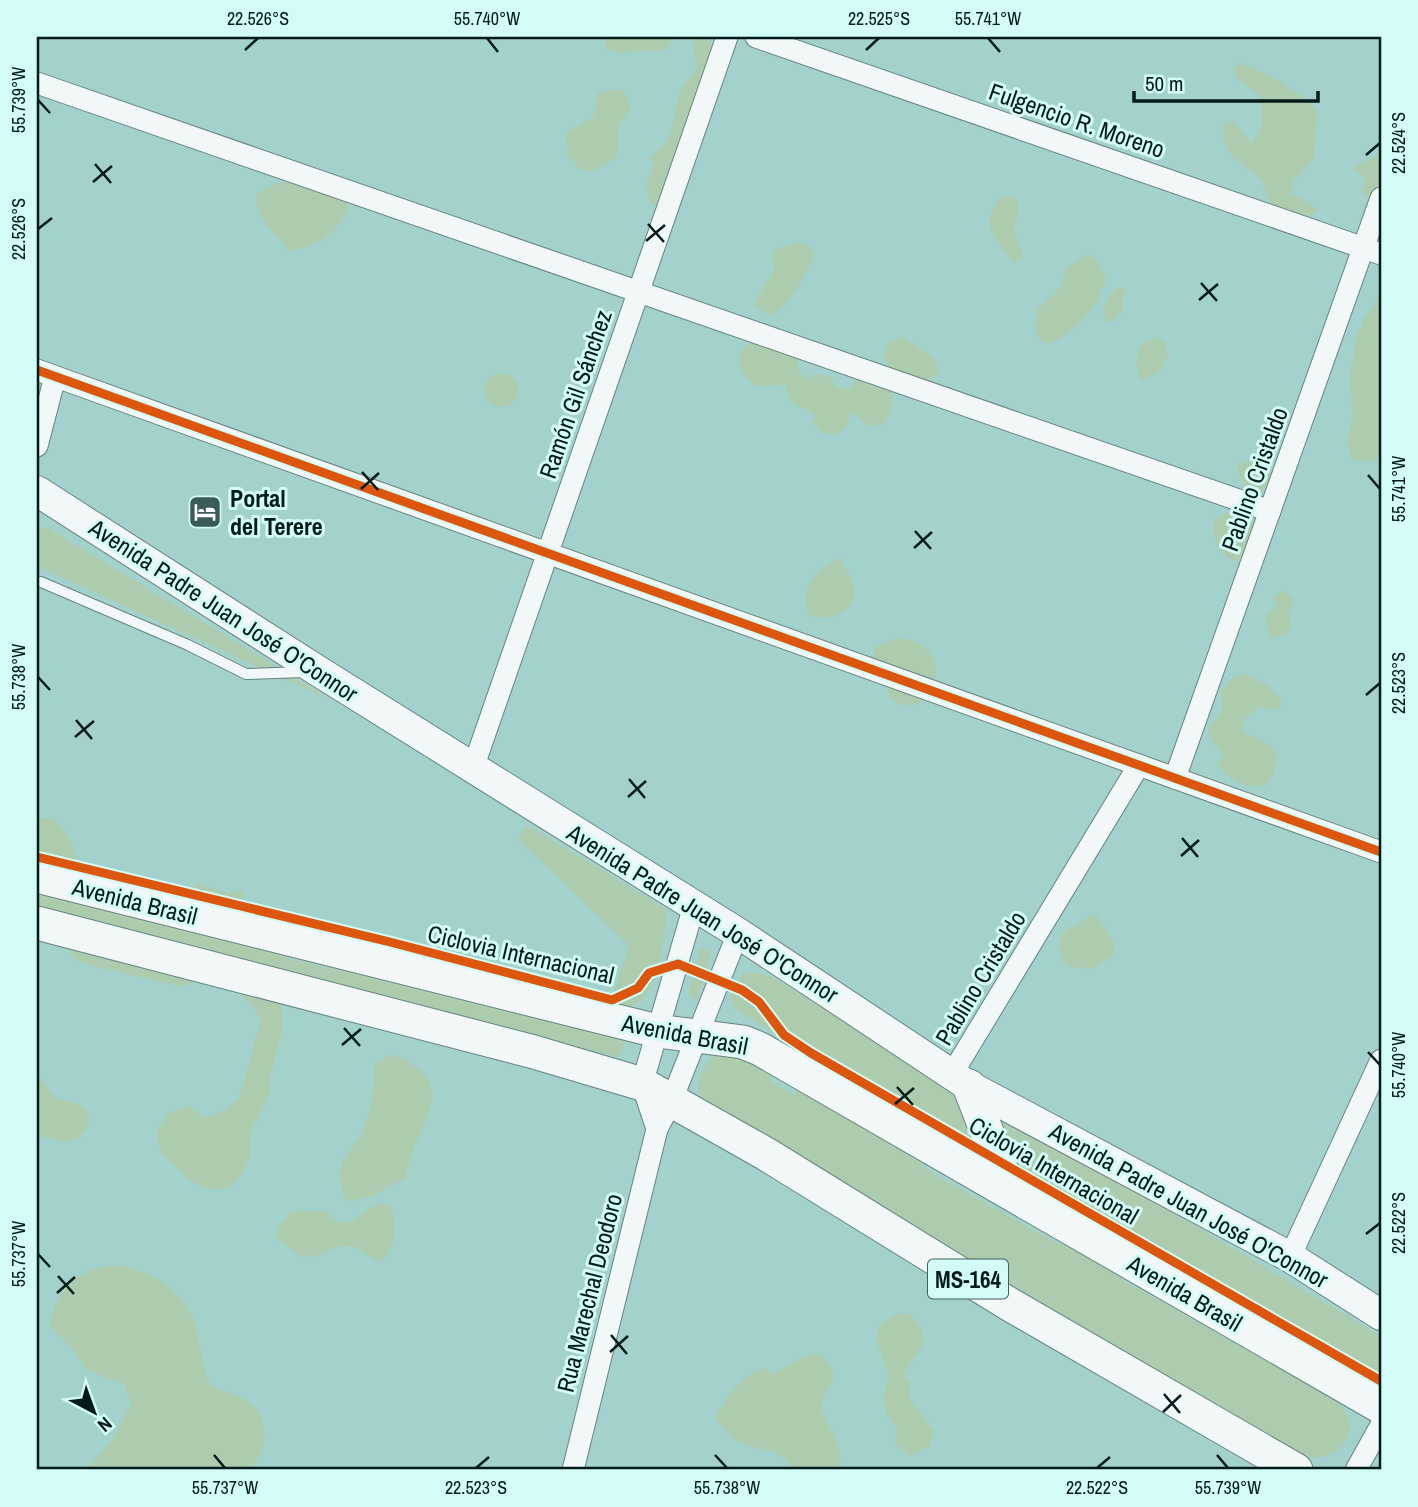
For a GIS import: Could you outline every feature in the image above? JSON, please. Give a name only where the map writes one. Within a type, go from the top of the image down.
[{"type":"main road","name":"Avenida Padre Juan José O'Connor","points":[[37,491],[318,671],[738,933],[961,1080],[1290,1257],[1381,1315]]},
{"type":"main road","name":"Avenida Brasil","points":[[37,876],[657,1031],[743,1042],[760,1049],[1010,1191],[1381,1407]]},
{"type":"main road","name":"Avenida Brasil","points":[[37,923],[534,1052],[642,1084],[664,1115],[766,1154],[1009,1304],[1296,1470]]},
{"type":"main road","points":[[961,1080],[1010,1191]]},
{"type":"street","name":"Ramón Gil Sánchez","points":[[473,768],[727,37]]},
{"type":"street","name":"Fulgencio R. Moreno","points":[[756,37],[1373,251]]},
{"type":"street","points":[[37,83],[1270,511]]},
{"type":"street","name":"Pablino Cristaldo","points":[[1175,778],[1270,511],[1373,251],[1381,198]]},
{"type":"street","points":[[37,446],[46,374],[1381,852]]},
{"type":"street","name":"Pablino Cristaldo","points":[[961,1080],[1139,765]]},
{"type":"street","points":[[642,1084],[694,906]]},
{"type":"street","name":"Rua Marechal Deodoro","points":[[573,1470],[664,1115],[738,933]]},
{"type":"street","points":[[1290,1257],[1381,1060]]},
{"type":"street","points":[[1356,1470],[1381,1424]]},
{"type":"lane","points":[[41,582],[188,645],[246,674],[318,671]]},
{"type":"green space","points":[[606,37],[673,37],[664,50],[622,53],[605,47]]},
{"type":"green space","points":[[697,37],[706,40],[720,57],[661,206],[651,204],[646,184],[654,165],[649,158],[669,136],[680,91],[698,67],[692,46]]},
{"type":"green space","points":[[1239,63],[1281,82],[1317,112],[1314,157],[1293,182],[1291,193],[1318,209],[1302,222],[1274,208],[1267,198],[1263,180],[1234,157],[1225,144],[1224,125],[1233,120],[1251,144],[1262,127],[1261,96],[1235,77],[1233,67]]},
{"type":"green space","points":[[623,89],[631,107],[618,126],[618,150],[613,160],[593,171],[582,171],[568,155],[566,133],[594,116],[597,93]]},
{"type":"green space","points":[[1381,157],[1381,200],[1373,204],[1363,192],[1365,177],[1355,170],[1357,165]]},
{"type":"green space","points":[[295,180],[345,198],[349,208],[332,232],[308,246],[289,251],[267,225],[259,211],[256,194],[276,184]]},
{"type":"green space","points":[[1012,195],[1019,205],[1014,232],[1024,257],[1013,263],[990,226],[993,210],[999,199]]},
{"type":"green space","points":[[793,243],[806,244],[815,253],[797,288],[772,316],[753,306],[774,270],[772,251]]},
{"type":"green space","points":[[1086,255],[1096,259],[1106,278],[1097,299],[1085,317],[1069,331],[1050,344],[1040,340],[1035,331],[1037,310],[1060,287],[1065,269]]},
{"type":"green space","points":[[1118,288],[1127,290],[1122,300],[1123,309],[1112,322],[1106,322],[1106,304]]},
{"type":"green space","points":[[1381,296],[1381,455],[1374,461],[1352,460],[1347,440],[1353,420],[1350,379],[1356,338],[1364,319]]},
{"type":"green space","points":[[902,336],[935,359],[938,372],[928,380],[892,395],[892,408],[885,423],[872,427],[851,412],[847,426],[837,434],[823,433],[812,422],[818,417],[793,402],[786,384],[759,387],[754,384],[742,371],[738,357],[745,346],[766,341],[798,355],[798,370],[806,379],[817,374],[831,377],[837,388],[849,389],[857,378],[884,377],[889,366],[883,355],[889,343]]},
{"type":"green space","points":[[1157,337],[1165,343],[1168,354],[1160,370],[1141,382],[1136,362],[1139,347]]},
{"type":"green space","points":[[501,373],[513,378],[518,390],[513,402],[501,407],[489,402],[484,390],[489,378]]},
{"type":"green space","points":[[1252,462],[1271,472],[1270,483],[1258,495],[1252,495],[1245,487],[1237,467],[1240,463]]},
{"type":"green space","points":[[1235,510],[1245,514],[1255,528],[1246,554],[1237,561],[1225,556],[1221,551],[1214,531],[1216,518]]},
{"type":"green space","points":[[37,528],[48,528],[333,701],[37,566]]},
{"type":"green space","points":[[840,557],[853,584],[852,600],[844,611],[838,614],[811,616],[807,607],[807,589],[824,567]]},
{"type":"green space","points":[[1284,590],[1294,601],[1288,614],[1291,624],[1285,635],[1270,638],[1265,619],[1268,612],[1277,607],[1273,597]]},
{"type":"green space","points":[[896,638],[917,643],[930,653],[935,667],[935,681],[929,694],[919,703],[906,705],[890,698],[886,678],[873,658],[876,647]]},
{"type":"green space","points":[[1247,674],[1265,684],[1280,698],[1281,708],[1269,710],[1260,706],[1244,719],[1242,731],[1270,745],[1277,754],[1275,769],[1270,779],[1263,785],[1254,787],[1235,780],[1217,764],[1224,755],[1211,739],[1208,729],[1222,711],[1221,690],[1236,675]]},
{"type":"green space","points":[[37,818],[53,818],[64,830],[74,849],[79,872],[190,923],[182,891],[189,891],[199,883],[228,894],[244,890],[242,911],[269,920],[281,931],[287,948],[287,958],[342,971],[355,957],[380,969],[380,980],[391,983],[401,970],[462,966],[482,960],[492,966],[495,977],[472,1003],[621,1039],[624,1043],[622,1053],[617,1057],[461,1017],[278,987],[283,1028],[271,1071],[270,1092],[251,1131],[251,1153],[243,1172],[229,1188],[208,1190],[190,1180],[160,1152],[157,1131],[168,1113],[188,1105],[204,1118],[223,1111],[239,1099],[261,1020],[244,997],[202,978],[182,987],[78,962],[37,908]]},
{"type":"green space","points":[[527,825],[664,908],[665,927],[656,971],[646,995],[637,1004],[626,1007],[610,1005],[629,945],[518,839]]},
{"type":"green space","points":[[1091,915],[1097,916],[1114,943],[1113,955],[1092,969],[1071,967],[1062,960],[1059,945],[1062,934]]},
{"type":"green space","points":[[704,948],[711,954],[698,997],[694,1000],[688,994],[700,951]]},
{"type":"green space","points":[[751,972],[771,976],[949,1086],[958,1096],[980,1158],[935,1132],[920,1166],[1058,1244],[1068,1235],[1119,1249],[1121,1279],[1340,1403],[1347,1414],[1349,1425],[1344,1442],[1329,1454],[1306,1458],[705,1103],[700,1097],[698,1084],[714,1054],[771,1057],[772,1083],[795,1096],[807,1078],[825,1066],[734,1008],[729,995],[743,974]]},
{"type":"green space","points":[[394,1054],[420,1070],[431,1087],[432,1097],[426,1121],[405,1178],[370,1197],[347,1201],[340,1175],[341,1166],[366,1122],[375,1063]]},
{"type":"green space","points":[[37,1074],[54,1098],[78,1104],[87,1110],[89,1121],[80,1137],[68,1141],[37,1136]]},
{"type":"green space","points":[[999,1115],[1012,1118],[1381,1336],[1381,1382],[1369,1381],[1032,1187],[1021,1174]]},
{"type":"green space","points":[[378,1203],[390,1205],[395,1228],[390,1250],[380,1262],[351,1246],[303,1257],[276,1238],[278,1228],[292,1211],[324,1211],[341,1224],[352,1221]]},
{"type":"green space","points":[[119,1265],[144,1273],[176,1294],[185,1304],[196,1328],[210,1386],[234,1394],[255,1408],[263,1426],[264,1436],[260,1454],[249,1470],[87,1470],[112,1440],[131,1404],[125,1385],[85,1369],[75,1351],[50,1326],[58,1300],[72,1282],[93,1270]]},
{"type":"green space","points":[[901,1312],[911,1315],[920,1327],[924,1343],[903,1374],[910,1383],[909,1399],[934,1431],[929,1446],[910,1456],[895,1443],[896,1427],[887,1415],[883,1397],[890,1378],[876,1340],[880,1325]]},
{"type":"green space","points":[[809,1354],[820,1355],[832,1370],[832,1381],[820,1408],[839,1449],[840,1464],[832,1470],[792,1470],[789,1463],[776,1453],[736,1440],[716,1419],[729,1396],[750,1375],[765,1368],[773,1374]]},
{"type":"cycle path","points":[[37,370],[1381,852]]},
{"type":"cycle path","name":"Ciclovia Internacional","points":[[37,857],[390,942],[612,1000],[638,988],[649,973],[678,964],[742,990],[759,1002],[784,1035],[811,1053],[1381,1381]]},
{"type":"place","name":"Portal del Terere","points":[[205,512]]}]
